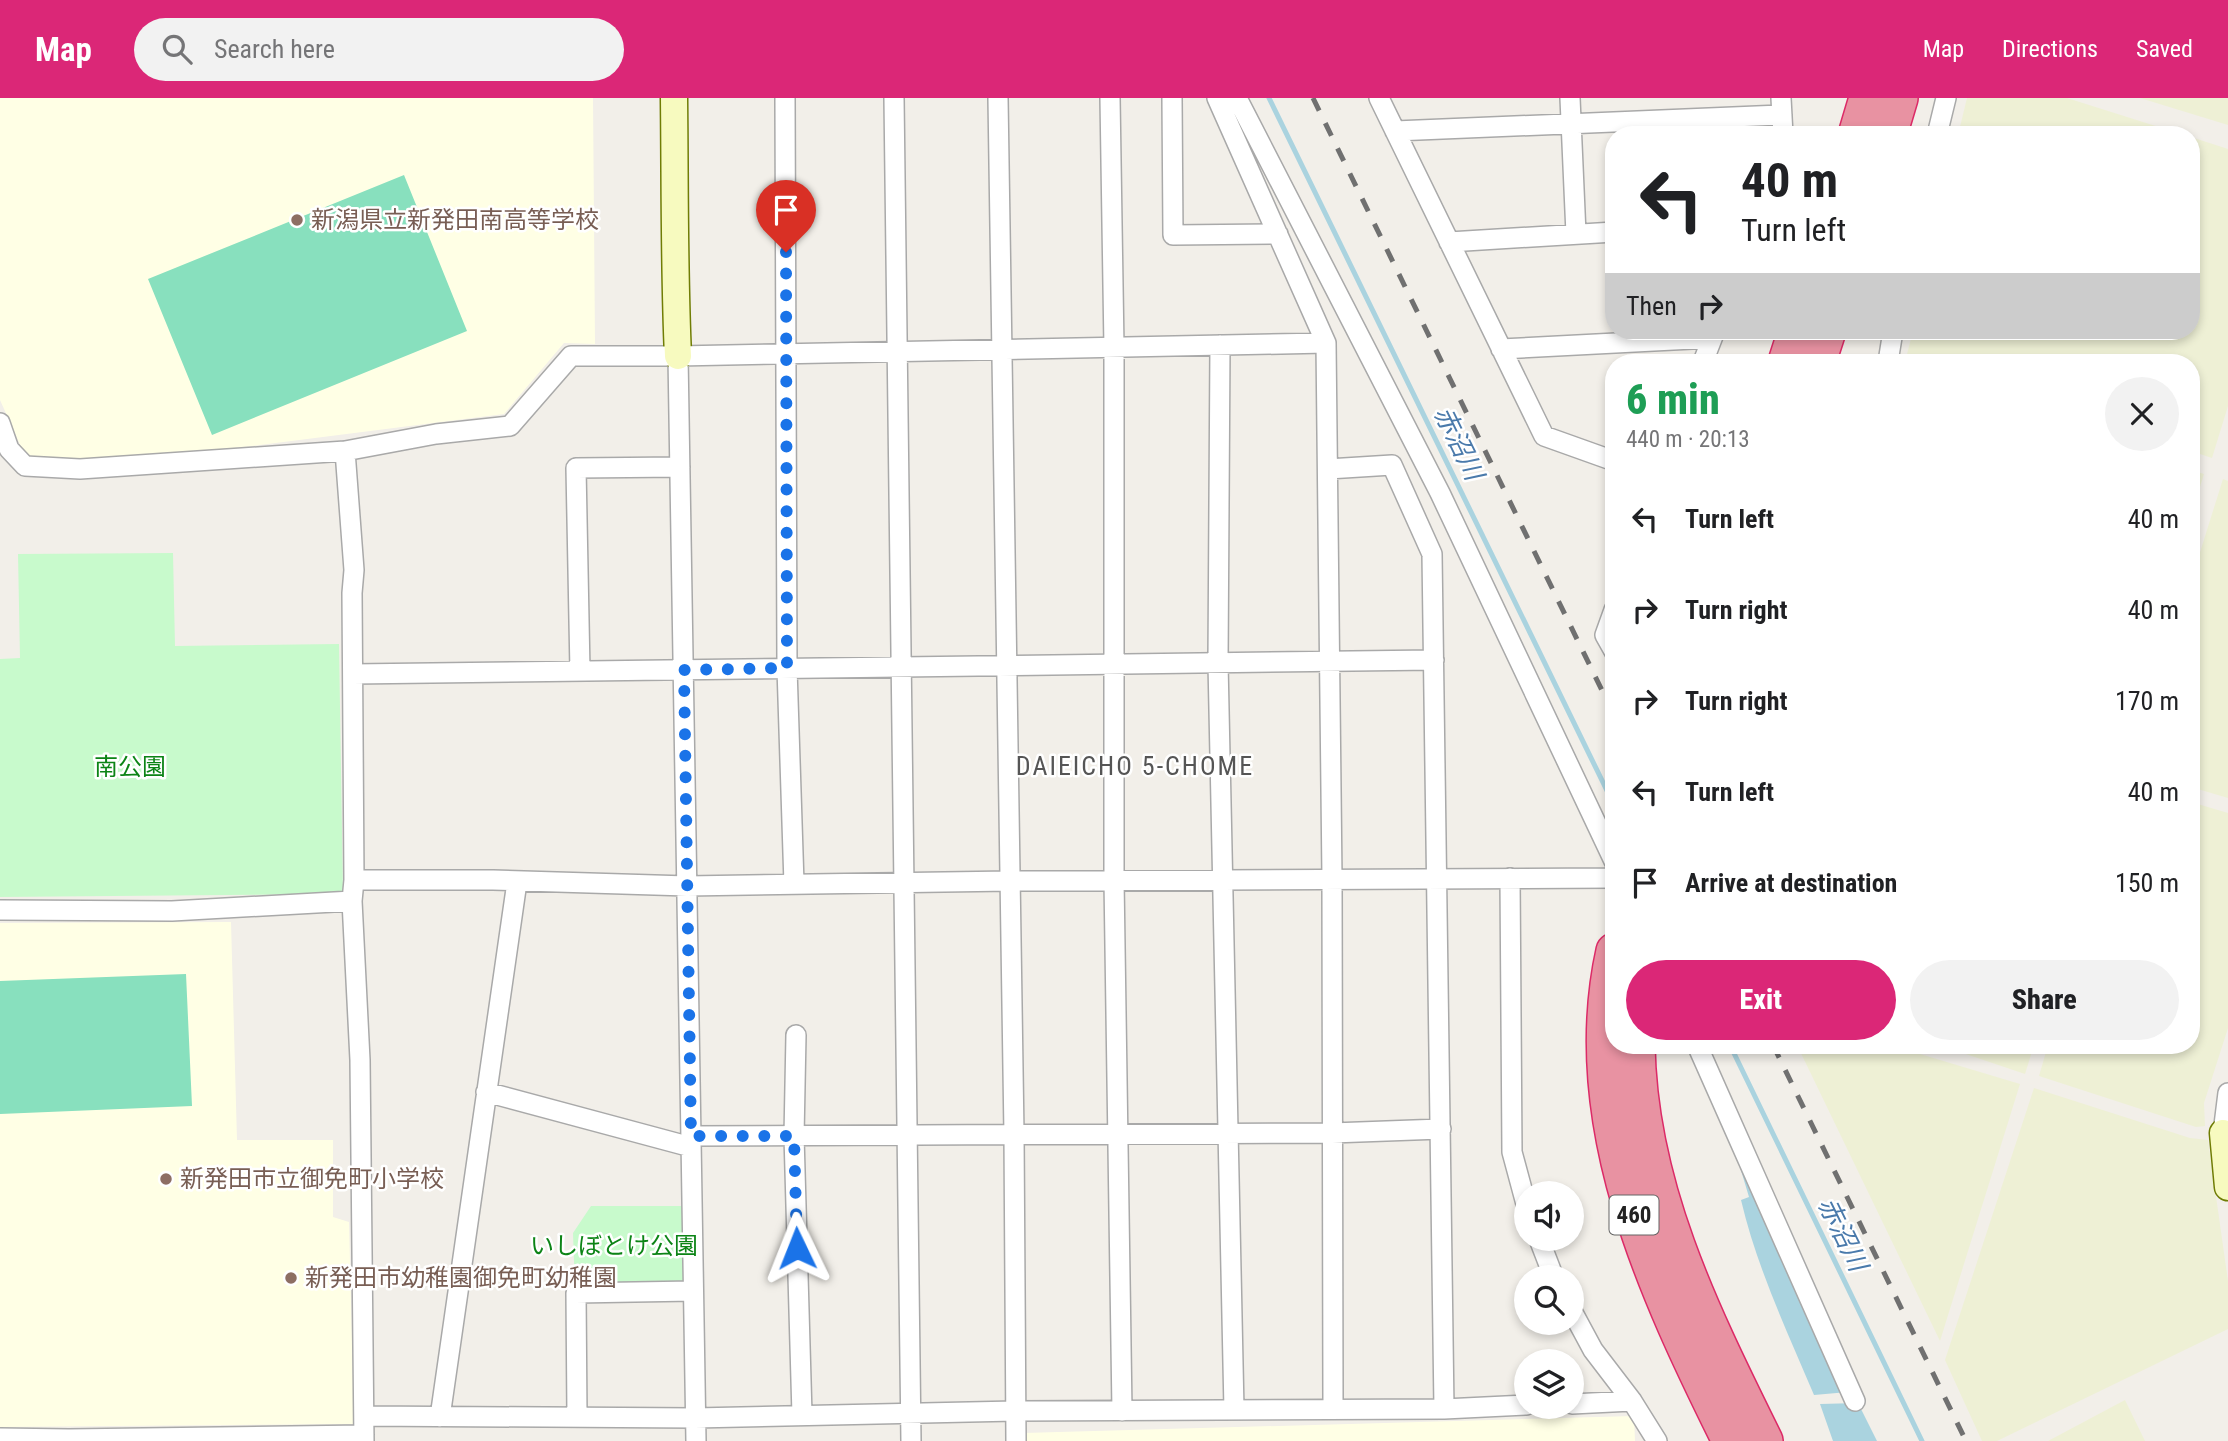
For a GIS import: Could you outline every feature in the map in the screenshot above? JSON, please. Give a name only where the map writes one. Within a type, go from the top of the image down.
[{"type":"highway","points":[[1859,126],[1867,98]]},
{"type":"highway","points":[[1892,126],[1900,98]]},
{"type":"highway","name":"460","points":[[1605,1022],[1606,1077],[1613,1132],[1628,1196],[1648,1260],[1677,1331],[1730,1441]]},
{"type":"highway","name":"460","points":[[1638,1054],[1644,1127],[1657,1186],[1677,1249],[1713,1336],[1765,1441]]},
{"type":"street","points":[[674,98],[674,243],[684,670],[696,1441]]},
{"type":"street","points":[[785,98],[787,668],[794,884]]},
{"type":"street","points":[[894,98],[911,1441]]},
{"type":"street","points":[[998,98],[1014,1134],[1016,1441]]},
{"type":"street","points":[[1110,98],[1114,348],[1114,880],[1122,1411]]},
{"type":"street","points":[[1172,98],[1172,235],[1278,234]]},
{"type":"street","points":[[1217,98],[1326,343],[1332,879],[1333,1409]]},
{"type":"street","points":[[1237,98],[1440,494],[1605,842]]},
{"type":"street","points":[[1379,98],[1544,436],[1605,458]]},
{"type":"street","points":[[1570,98],[1576,234]]},
{"type":"street","points":[[1939,126],[1946,98]]},
{"type":"street","points":[[1395,131],[1782,116]]},
{"type":"street","points":[[1449,242],[1605,232]]},
{"type":"street","points":[[1501,349],[1629,340]]},
{"type":"street","points":[[0,423],[9,449],[25,466],[80,470],[345,451],[436,435],[510,426],[571,356],[1326,343]]},
{"type":"street","points":[[1220,345],[1218,663],[1234,1410]]},
{"type":"street","points":[[345,451],[354,570],[352,901],[360,1060],[364,1431]]},
{"type":"street","points":[[1328,469],[1392,465],[1432,554],[1444,1409]]},
{"type":"street","points":[[580,671],[576,468],[680,467]]},
{"type":"street","points":[[353,674],[1434,660]]},
{"type":"street","points":[[1510,878],[1512,1152],[1520,1181]]},
{"type":"street","points":[[354,880],[687,886],[1114,880],[1605,878]]},
{"type":"street","points":[[439,1416],[517,882]]},
{"type":"street","points":[[0,909],[172,911],[352,901]]},
{"type":"street","points":[[796,1035],[794,1136],[802,1415]]},
{"type":"street","points":[[1701,1054],[1854,1401]]},
{"type":"street","points":[[486,1092],[691,1142],[794,1136],[1332,1133],[1441,1129]]},
{"type":"street","points":[[2228,1093],[2223,1133],[2228,1186]]},
{"type":"street","points":[[577,1417],[576,1293],[693,1291]]},
{"type":"street","points":[[1584,1333],[1657,1441]]},
{"type":"street","points":[[1584,1403],[1632,1401]]},
{"type":"street","points":[[0,1438],[181,1439],[364,1431],[439,1416],[695,1418],[911,1413],[1444,1409],[1514,1406]]},
{"type":"shaded area","name":"新潟県立新発田南高等学校","points":[[0,98],[593,98],[595,344],[564,343],[504,414],[252,446],[106,461],[26,458],[0,400]]},
{"type":"shaded area","points":[[1967,98],[2067,98],[2156,126],[1960,126]]},
{"type":"shaded area","points":[[2140,98],[2228,98],[2228,125]]},
{"type":"shaded area","points":[[2200,140],[2228,149],[2228,406],[2212,458],[2200,454],[2200,354],[1907,354],[1911,340],[2200,340]]},
{"type":"shaded area","points":[[2223,479],[2228,481],[2228,798],[2200,790],[2200,552]]},
{"type":"shaded area","points":[[2200,805],[2228,813],[2228,1028],[2204,1103],[2205,1126],[2196,1127],[2039,1076],[2045,1054],[2200,1054]]},
{"type":"shaded area","name":"新発田市立御免町小学校","points":[[231,922],[237,1140],[333,1140],[333,1217],[349,1222],[354,1424],[0,1427],[0,923]]},
{"type":"shaded area","points":[[1801,1054],[1920,1054],[2020,1084],[1940,1341]]},
{"type":"shaded area","points":[[1966,1054],[2031,1054],[2025,1074]]},
{"type":"shaded area","points":[[2034,1088],[2190,1138],[2208,1140],[2228,1281],[2228,1329],[1997,1441],[1982,1441],[1945,1360]]},
{"type":"shaded area","points":[[2125,1400],[2145,1441],[2048,1441]]},
{"type":"shaded area","points":[[1634,1416],[1635,1441],[1023,1441],[1023,1433]]},
{"type":"green space","points":[[404,175],[467,331],[212,435],[148,279]]},
{"type":"green space","name":"南公園","points":[[173,553],[175,646],[339,644],[343,894],[0,897],[0,659],[20,658],[18,554]]},
{"type":"green space","points":[[186,974],[192,1106],[0,1114],[0,981]]},
{"type":"green space","name":"いしぼとけ公園","points":[[591,1206],[682,1206],[685,1285],[575,1289],[573,1233]]},
{"type":"water","points":[[1744,1163],[1848,1392],[1814,1395],[1755,1250],[1741,1200],[1749,1197],[1740,1167]]},
{"type":"water","points":[[1858,1403],[1877,1441],[1833,1441],[1820,1404]]},
{"type":"waterway","name":"赤沼川","points":[[1269,98],[1605,787]]},
{"type":"waterway","name":"赤沼川","points":[[1734,1054],[1922,1441]]},
{"type":"railway","points":[[1313,98],[1605,697]]},
{"type":"railway","points":[[1777,1054],[1966,1441]]},
{"type":"place","name":"新潟県立新発田南高等学校","points":[[297,220]]},
{"type":"place","name":"新発田市立御免町小学校","points":[[166,1179]]},
{"type":"place","name":"新発田市幼稚園御免町幼稚園","points":[[291,1278]]},
{"type":"district","name":"DAIEICHO 5-CHOME","points":[[1135,766]]},
{"type":"route","points":[[786,252],[787,668],[684,670],[691,1136],[794,1136],[797,1248]]}]
